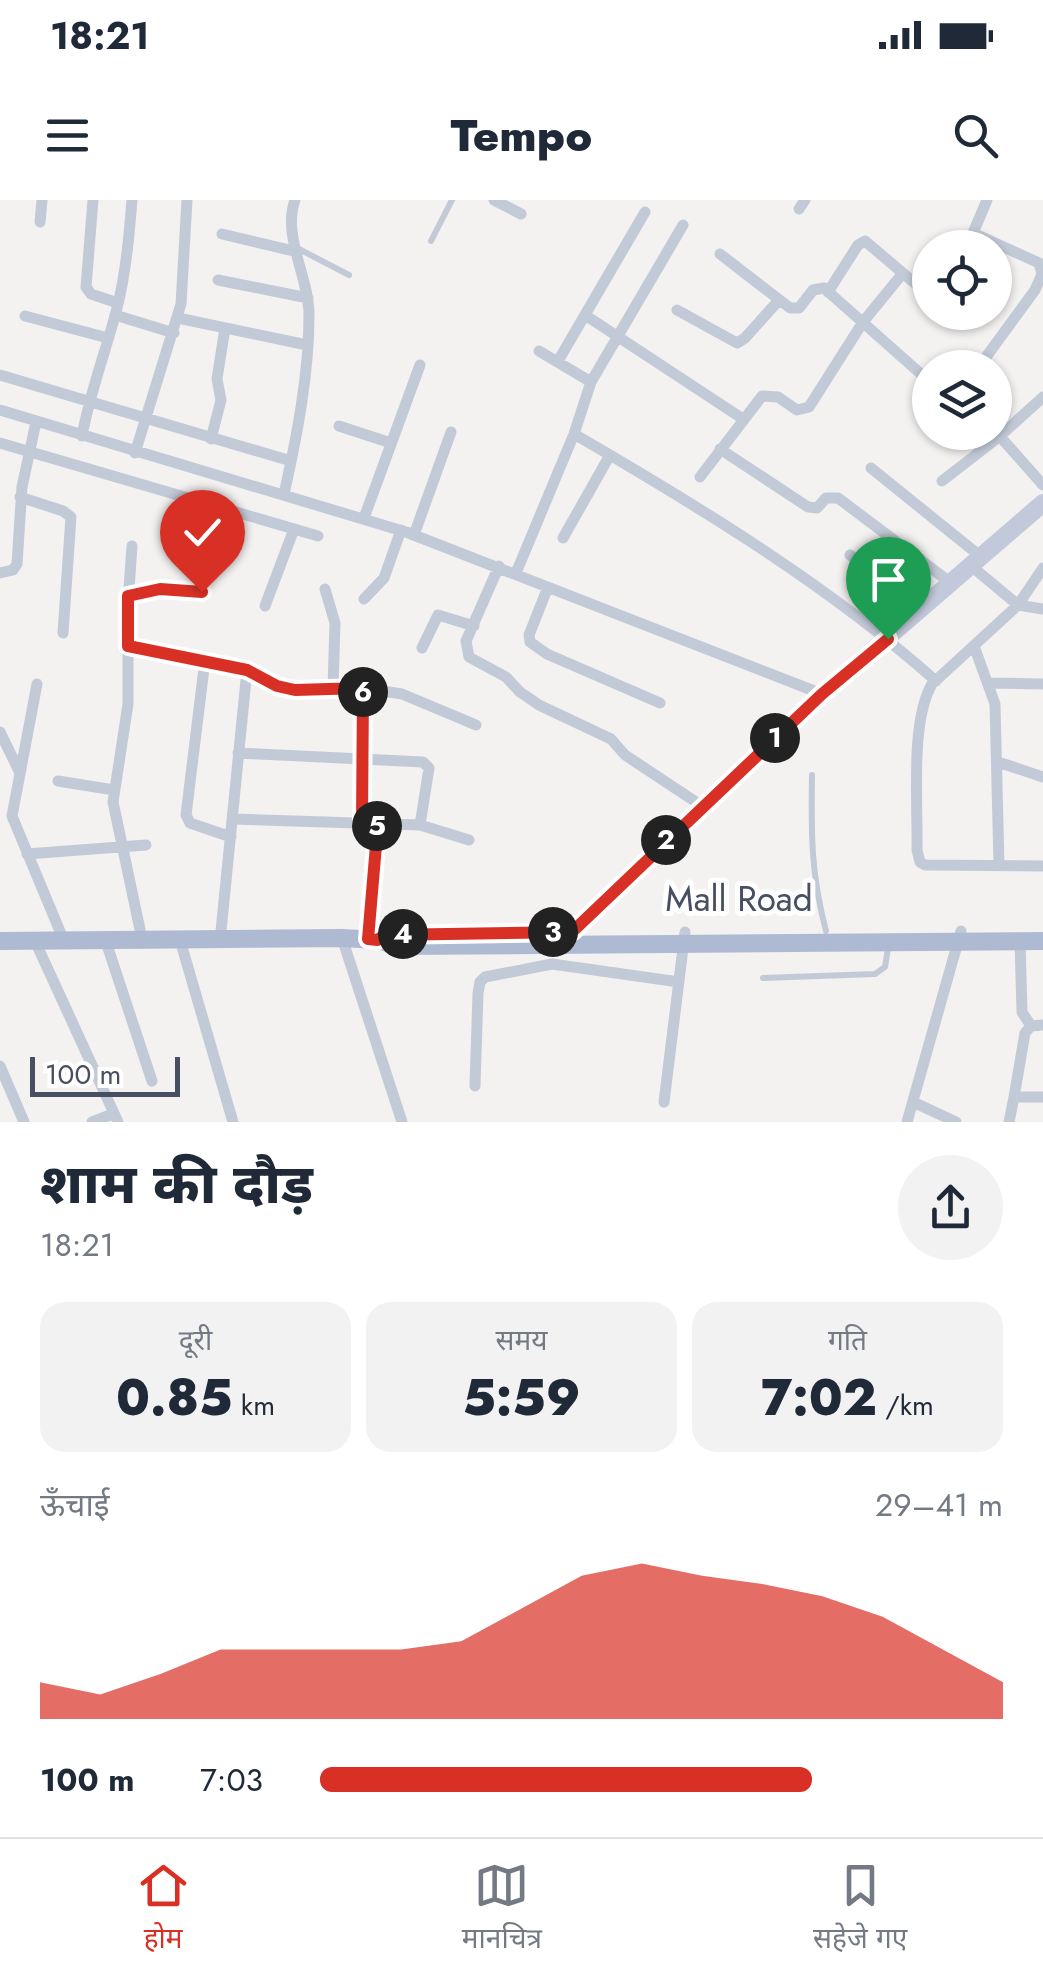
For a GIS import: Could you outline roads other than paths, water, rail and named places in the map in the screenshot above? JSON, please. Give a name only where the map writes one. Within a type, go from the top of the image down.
[{"type":"main road","points":[[558,937],[822,694],[1043,503]]},
{"type":"main road","name":"Mall Road","points":[[684,937],[826,931],[1043,941]]},
{"type":"main road","name":"Mall Road","points":[[0,941],[373,939],[384,935],[889,941],[1043,931]]},
{"type":"street","points":[[40,222],[42,200]]},
{"type":"street","points":[[93,200],[86,287],[116,309],[174,333]]},
{"type":"street","points":[[82,436],[116,309],[129,242],[132,200]]},
{"type":"street","points":[[136,453],[178,318],[186,200]]},
{"type":"street","points":[[284,494],[307,345],[308,298],[290,216],[296,200]]},
{"type":"street","points":[[494,200],[521,214]]},
{"type":"street","points":[[987,200],[973,233],[1039,263],[1042,274],[1035,290],[991,350]]},
{"type":"street","points":[[558,362],[645,212]]},
{"type":"street","points":[[516,573],[574,434],[591,382],[683,225]]},
{"type":"street","points":[[222,234],[297,250]]},
{"type":"street","points":[[828,292],[860,242],[868,242],[912,280]]},
{"type":"street","points":[[720,254],[796,309],[817,288],[828,292],[912,366]]},
{"type":"street","points":[[700,476],[758,400],[767,394],[797,410],[806,409],[863,322],[903,272]]},
{"type":"street","points":[[218,280],[308,298]]},
{"type":"street","points":[[677,310],[738,343],[779,300]]},
{"type":"street","points":[[585,315],[743,419]]},
{"type":"street","points":[[26,316],[108,338]]},
{"type":"street","points":[[178,318],[307,345]]},
{"type":"street","points":[[212,438],[221,400],[217,379],[225,328]]},
{"type":"street","points":[[539,351],[591,382]]},
{"type":"street","points":[[364,518],[420,365]]},
{"type":"street","points":[[0,376],[292,461]]},
{"type":"street","points":[[1012,422],[1043,397]]},
{"type":"street","points":[[0,410],[408,532],[822,694]]},
{"type":"street","points":[[0,574],[13,570],[16,564],[20,498],[36,422]]},
{"type":"street","points":[[339,426],[391,444]]},
{"type":"street","points":[[364,599],[384,578],[452,432]]},
{"type":"street","points":[[574,434],[678,496],[888,639],[936,681]]},
{"type":"street","points":[[0,443],[318,536]]},
{"type":"street","points":[[720,449],[808,507],[817,508],[826,498],[838,498],[951,584]]},
{"type":"street","points":[[942,481],[979,450]]},
{"type":"street","points":[[1012,450],[1043,485]]},
{"type":"street","points":[[562,538],[610,455]]},
{"type":"street","points":[[871,468],[976,560],[1018,605],[1043,609]]},
{"type":"street","points":[[20,498],[63,510],[71,517],[62,633]]},
{"type":"street","points":[[265,606],[294,529]]},
{"type":"street","points":[[132,546],[128,704],[114,812],[142,939]]},
{"type":"street","points":[[850,555],[924,608]]},
{"type":"street","points":[[499,566],[466,653],[506,677],[539,705],[612,740],[624,754],[702,806]]},
{"type":"street","points":[[1043,568],[1018,605],[936,681],[925,696],[918,718],[918,858],[924,865],[934,866],[1043,866]]},
{"type":"street","points":[[548,587],[529,635],[530,642],[547,654],[660,703]]},
{"type":"street","points":[[128,596],[160,589],[202,592]]},
{"type":"street","points":[[325,589],[335,623],[333,688]]},
{"type":"street","points":[[422,648],[438,615],[474,626]]},
{"type":"street","points":[[128,646],[247,670],[277,686],[295,690],[363,688],[402,694],[476,725]]},
{"type":"street","points":[[974,646],[994,704],[999,865]]},
{"type":"street","points":[[205,660],[186,815],[190,822],[231,837]]},
{"type":"street","points":[[220,940],[247,670]]},
{"type":"street","points":[[37,684],[12,816],[64,941]]},
{"type":"street","points":[[988,684],[1043,684]]},
{"type":"street","points":[[362,822],[363,688]]},
{"type":"street","points":[[0,732],[19,772]]},
{"type":"street","points":[[238,753],[419,761],[428,766],[420,825]]},
{"type":"street","points":[[998,762],[1043,778]]},
{"type":"street","points":[[58,781],[114,790]]},
{"type":"street","points":[[234,820],[420,825],[469,840]]},
{"type":"street","points":[[373,939],[378,822]]},
{"type":"street","points":[[28,854],[146,846]]},
{"type":"street","points":[[907,1122],[960,936]]},
{"type":"street","points":[[552,964],[558,937]]},
{"type":"street","points":[[664,1102],[684,937]]},
{"type":"street","points":[[342,938],[402,1122]]},
{"type":"street","points":[[180,940],[233,1122]]},
{"type":"street","points":[[36,941],[115,1118],[92,1122]]},
{"type":"street","points":[[1009,1122],[1020,1044],[1037,1025],[1022,1012],[1020,941]]},
{"type":"street","points":[[106,942],[152,1081]]},
{"type":"street","points":[[475,1086],[480,982],[494,973],[552,964],[679,982]]},
{"type":"street","points":[[0,1066],[24,1122]]},
{"type":"street","points":[[1014,1097],[1043,1098]]},
{"type":"street","points":[[912,1102],[956,1122]]},
{"type":"lane","points":[[431,241],[452,200]]},
{"type":"lane","points":[[297,250],[349,276]]},
{"type":"lane","points":[[812,775],[810,854],[826,931]]},
{"type":"lane","points":[[763,978],[875,974],[885,967],[889,941]]}]
